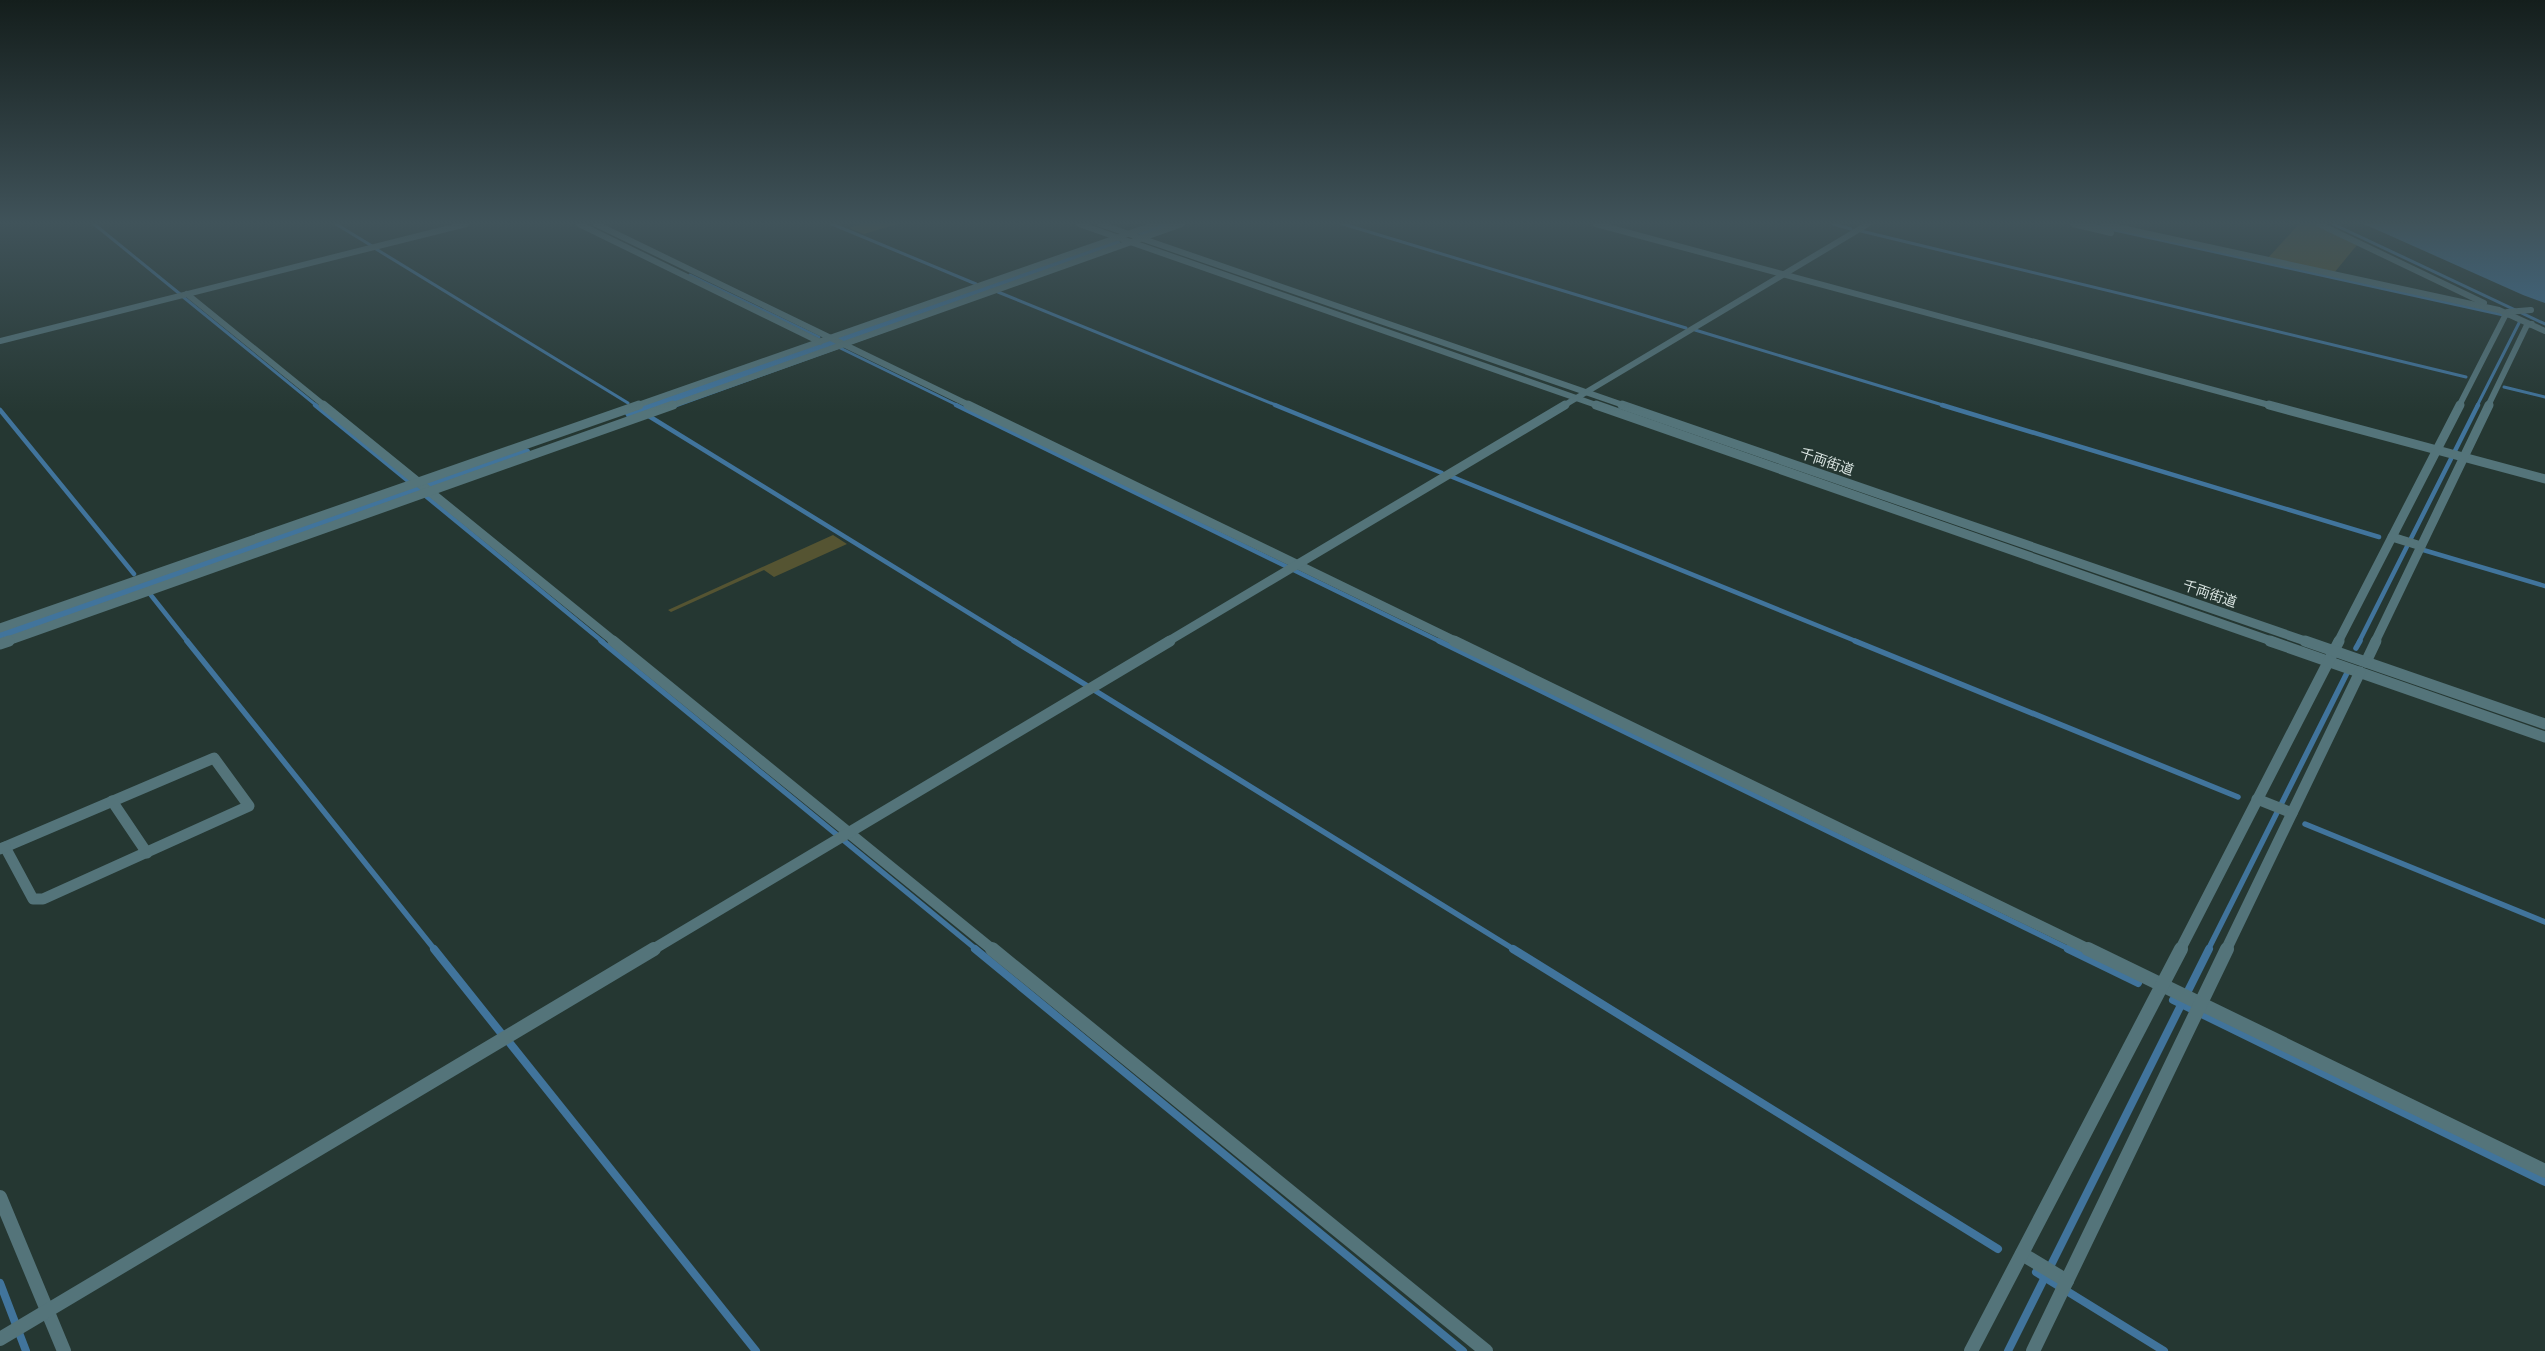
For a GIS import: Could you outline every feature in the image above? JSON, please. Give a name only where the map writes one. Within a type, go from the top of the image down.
[{"type":"street","points":[[0,340],[215,287]]},
{"type":"street","points":[[708,287],[820,342],[838,343],[992,287]]},
{"type":"street","points":[[724,287],[1292,567],[2176,990],[2196,1006],[2545,1171]]},
{"type":"street","points":[[0,644],[153,583],[993,287]]},
{"type":"street","points":[[1270,287],[2330,656],[2545,724]]},
{"type":"street","points":[[1278,287],[1579,395]]},
{"type":"street","points":[[2,1337],[1760,287]]},
{"type":"street","points":[[1831,287],[2438,449],[2463,458],[2545,478]]},
{"type":"street","points":[[2388,287],[2505,313],[2528,310]]},
{"type":"street","points":[[2451,287],[2545,331]]},
{"type":"street","points":[[187,294],[841,835],[1486,1351]]},
{"type":"street","points":[[1970,1351],[2028,1257],[2163,984],[2262,801],[2330,656],[2438,449],[2505,313]]},
{"type":"street","points":[[2033,1351],[2289,812],[2363,667],[2419,547],[2527,325],[2530,323]]},
{"type":"street","points":[[0,628],[153,583],[424,489],[647,410],[820,342]]},
{"type":"street","points":[[2392,537],[2419,547]]},
{"type":"street","points":[[2363,667],[2545,737]]},
{"type":"street","points":[[214,758],[249,806],[43,899],[33,898],[2,848],[214,758]]},
{"type":"street","points":[[112,801],[147,853]]},
{"type":"street","points":[[2262,801],[2289,812]]},
{"type":"street","points":[[0,1197],[64,1351]]},
{"type":"street","points":[[2028,1257],[2064,1284]]},
{"type":"shaded area","points":[[833,535],[847,544],[774,577],[764,570],[671,612],[668,610]]},
{"type":"water","points":[[2505,287],[2545,287],[2545,303]]},
{"type":"waterway","points":[[171,287],[180,294]]},
{"type":"waterway","points":[[438,287],[628,403]]},
{"type":"waterway","points":[[715,287],[819,337]]},
{"type":"waterway","points":[[636,414],[992,287]]},
{"type":"waterway","points":[[1551,287],[1686,328]]},
{"type":"waterway","points":[[2093,287],[2466,377]]},
{"type":"waterway","points":[[2376,287],[2508,316]]},
{"type":"waterway","points":[[2467,287],[2545,324]]},
{"type":"waterway","points":[[998,292],[1278,406]]},
{"type":"waterway","points":[[182,296],[317,406]]},
{"type":"waterway","points":[[2477,406],[2520,321],[2516,319]]},
{"type":"waterway","points":[[1695,330],[1946,406]]},
{"type":"waterway","points":[[830,343],[959,406]]},
{"type":"waterway","points":[[2504,387],[2545,397]]},
{"type":"waterway","points":[[315,405],[407,480]]},
{"type":"waterway","points":[[956,405],[1441,642]]},
{"type":"waterway","points":[[1275,405],[1442,473]]},
{"type":"waterway","points":[[1942,405],[2379,537]]},
{"type":"waterway","points":[[2359,642],[2478,405]]},
{"type":"waterway","points":[[0,410],[134,574]]},
{"type":"waterway","points":[[639,410],[1016,642]]},
{"type":"waterway","points":[[0,638],[521,454]]},
{"type":"waterway","points":[[1450,476],[1858,642]]},
{"type":"waterway","points":[[416,488],[603,642]]},
{"type":"waterway","points":[[2420,549],[2545,586]]},
{"type":"waterway","points":[[150,594],[188,642]]},
{"type":"waterway","points":[[187,641],[435,950]]},
{"type":"waterway","points":[[601,641],[977,950]]},
{"type":"waterway","points":[[1014,641],[1086,685]]},
{"type":"waterway","points":[[1439,641],[2071,950]]},
{"type":"waterway","points":[[1855,641],[2238,797]]},
{"type":"waterway","points":[[2356,648],[2360,641]]},
{"type":"waterway","points":[[2208,950],[2348,671]]},
{"type":"waterway","points":[[1094,690],[1515,950]]},
{"type":"waterway","points":[[2305,824],[2545,922]]},
{"type":"waterway","points":[[434,949],[501,1033]]},
{"type":"waterway","points":[[975,949],[1463,1351]]},
{"type":"waterway","points":[[1513,949],[1998,1249]]},
{"type":"waterway","points":[[2068,949],[2138,983]]},
{"type":"waterway","points":[[2181,1004],[2209,949]]},
{"type":"waterway","points":[[2173,1000],[2181,1004]]},
{"type":"waterway","points":[[2045,1277],[2181,1004]]},
{"type":"waterway","points":[[2181,1004],[2545,1182]]},
{"type":"waterway","points":[[509,1042],[756,1351]]},
{"type":"waterway","points":[[2036,1272],[2045,1277]]},
{"type":"waterway","points":[[2008,1351],[2045,1277]]},
{"type":"waterway","points":[[2045,1277],[2164,1351]]},
{"type":"waterway","points":[[0,1283],[26,1351]]}]
